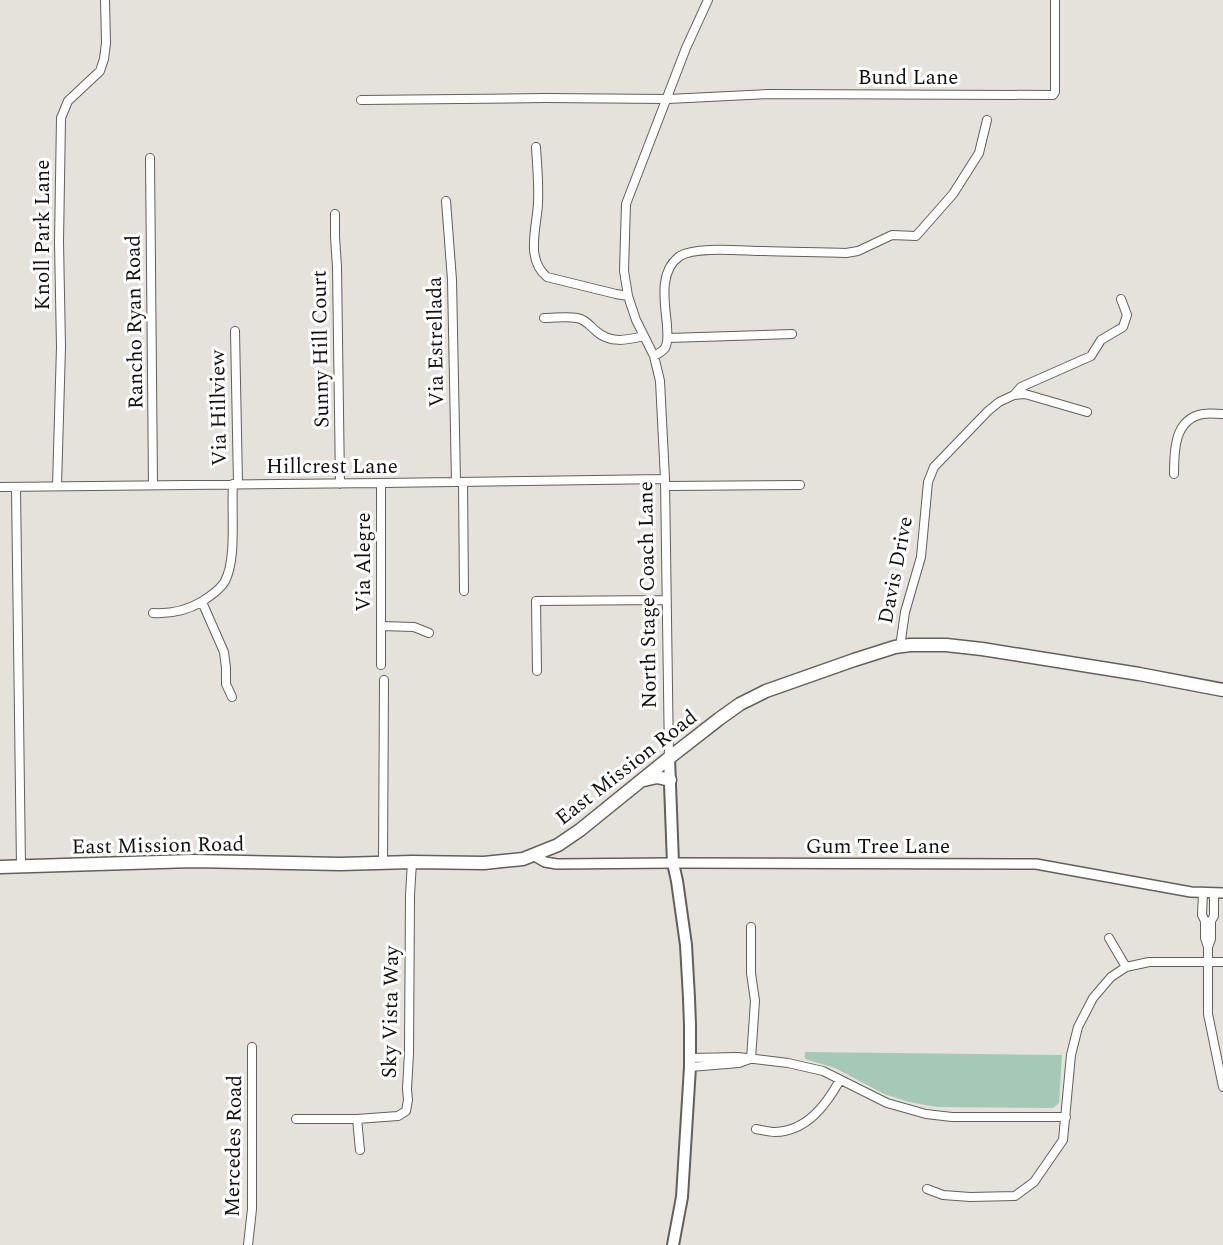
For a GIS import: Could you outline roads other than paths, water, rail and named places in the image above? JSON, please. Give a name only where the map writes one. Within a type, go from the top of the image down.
[{"type":"main road","name":"East Mission Road","points":[[0,867],[193,861],[273,864],[484,862],[523,859],[558,845],[580,830],[718,719],[740,704],[766,691],[854,660],[900,647],[927,644],[982,649],[1223,690]]},
{"type":"main road","name":"North Stage Coach Lane","points":[[669,758],[673,863],[686,945],[690,998],[690,1063],[682,1197],[673,1245]]},
{"type":"main road","points":[[643,780],[657,777],[670,780]]},
{"type":"street","name":"Knoll Park Lane","points":[[57,486],[61,346],[59,242],[62,118],[68,101],[100,71],[106,43],[105,0]]},
{"type":"street","name":"North Stage Coach Lane","points":[[669,758],[665,482],[660,381],[654,356],[636,320],[628,296],[624,271],[626,204],[686,48],[708,0]]},
{"type":"street","name":"Bund Lane","points":[[668,99],[768,94],[1053,95],[1055,92],[1055,0]]},
{"type":"street","points":[[361,100],[668,99]]},
{"type":"street","points":[[654,356],[666,346],[668,338],[665,277],[676,259],[684,254],[708,250],[846,253],[858,251],[892,235],[916,236],[953,194],[979,153],[987,120]]},
{"type":"street","points":[[536,147],[538,203],[534,257],[541,272],[547,277],[628,296]]},
{"type":"street","name":"Rancho Ryan Road","points":[[150,158],[153,485]]},
{"type":"street","name":"Via Estrellada","points":[[446,201],[453,280],[464,591]]},
{"type":"street","name":"Sunny Hill Court","points":[[335,214],[340,484]]},
{"type":"street","name":"Davis Drive","points":[[900,647],[905,612],[921,557],[928,482],[934,467],[999,402],[1014,395],[1021,387],[1091,357],[1101,340],[1123,327],[1128,315],[1121,298]]},
{"type":"street","points":[[544,318],[578,318],[588,323],[606,339],[633,339],[644,336]]},
{"type":"street","name":"Via Hillview","points":[[153,613],[168,614],[192,608],[209,598],[225,582],[232,562],[236,484],[235,331]]},
{"type":"street","points":[[668,338],[792,334]]},
{"type":"street","points":[[1014,395],[1026,394],[1087,412]]},
{"type":"street","points":[[1174,474],[1174,450],[1181,428],[1190,420],[1201,415],[1223,414]]},
{"type":"street","name":"Hillcrest Lane","points":[[0,487],[460,482],[665,482],[800,485]]},
{"type":"street","name":"Via Alegre","points":[[381,483],[381,626],[414,627],[429,633]]},
{"type":"street","points":[[16,487],[21,867]]},
{"type":"street","points":[[537,670],[536,602],[666,600]]},
{"type":"street","points":[[201,602],[224,652],[226,684],[232,697]]},
{"type":"street","points":[[381,626],[381,664]]},
{"type":"street","points":[[383,863],[384,680]]},
{"type":"street","name":"Gum Tree Lane","points":[[533,855],[545,862],[557,864],[1036,864],[1191,892],[1219,893]]},
{"type":"street","name":"Sky Vista Way","points":[[296,1119],[357,1119],[398,1116],[406,1111],[412,862]]},
{"type":"street","points":[[1203,893],[1202,915],[1205,921],[1205,938],[1208,947],[1208,1014],[1223,1087]]},
{"type":"street","points":[[1208,947],[1211,939],[1211,921],[1219,893]]},
{"type":"street","points":[[751,927],[751,973],[754,1001],[751,1059]]},
{"type":"street","points":[[1109,938],[1126,967]]},
{"type":"street","points":[[927,1189],[943,1195],[1015,1196],[1034,1182],[1063,1140],[1071,1055],[1078,1027],[1093,998],[1111,977],[1126,967],[1149,962],[1223,962]]},
{"type":"street","name":"Mercedes Road","points":[[248,1245],[252,1209],[252,1047]]},
{"type":"street","points":[[690,1063],[739,1063],[751,1059],[788,1063],[823,1071],[887,1103],[926,1114],[952,1117],[1066,1117]]},
{"type":"street","points":[[756,1129],[775,1132],[798,1127],[818,1112],[840,1080]]},
{"type":"street","points":[[357,1119],[360,1150]]}]
